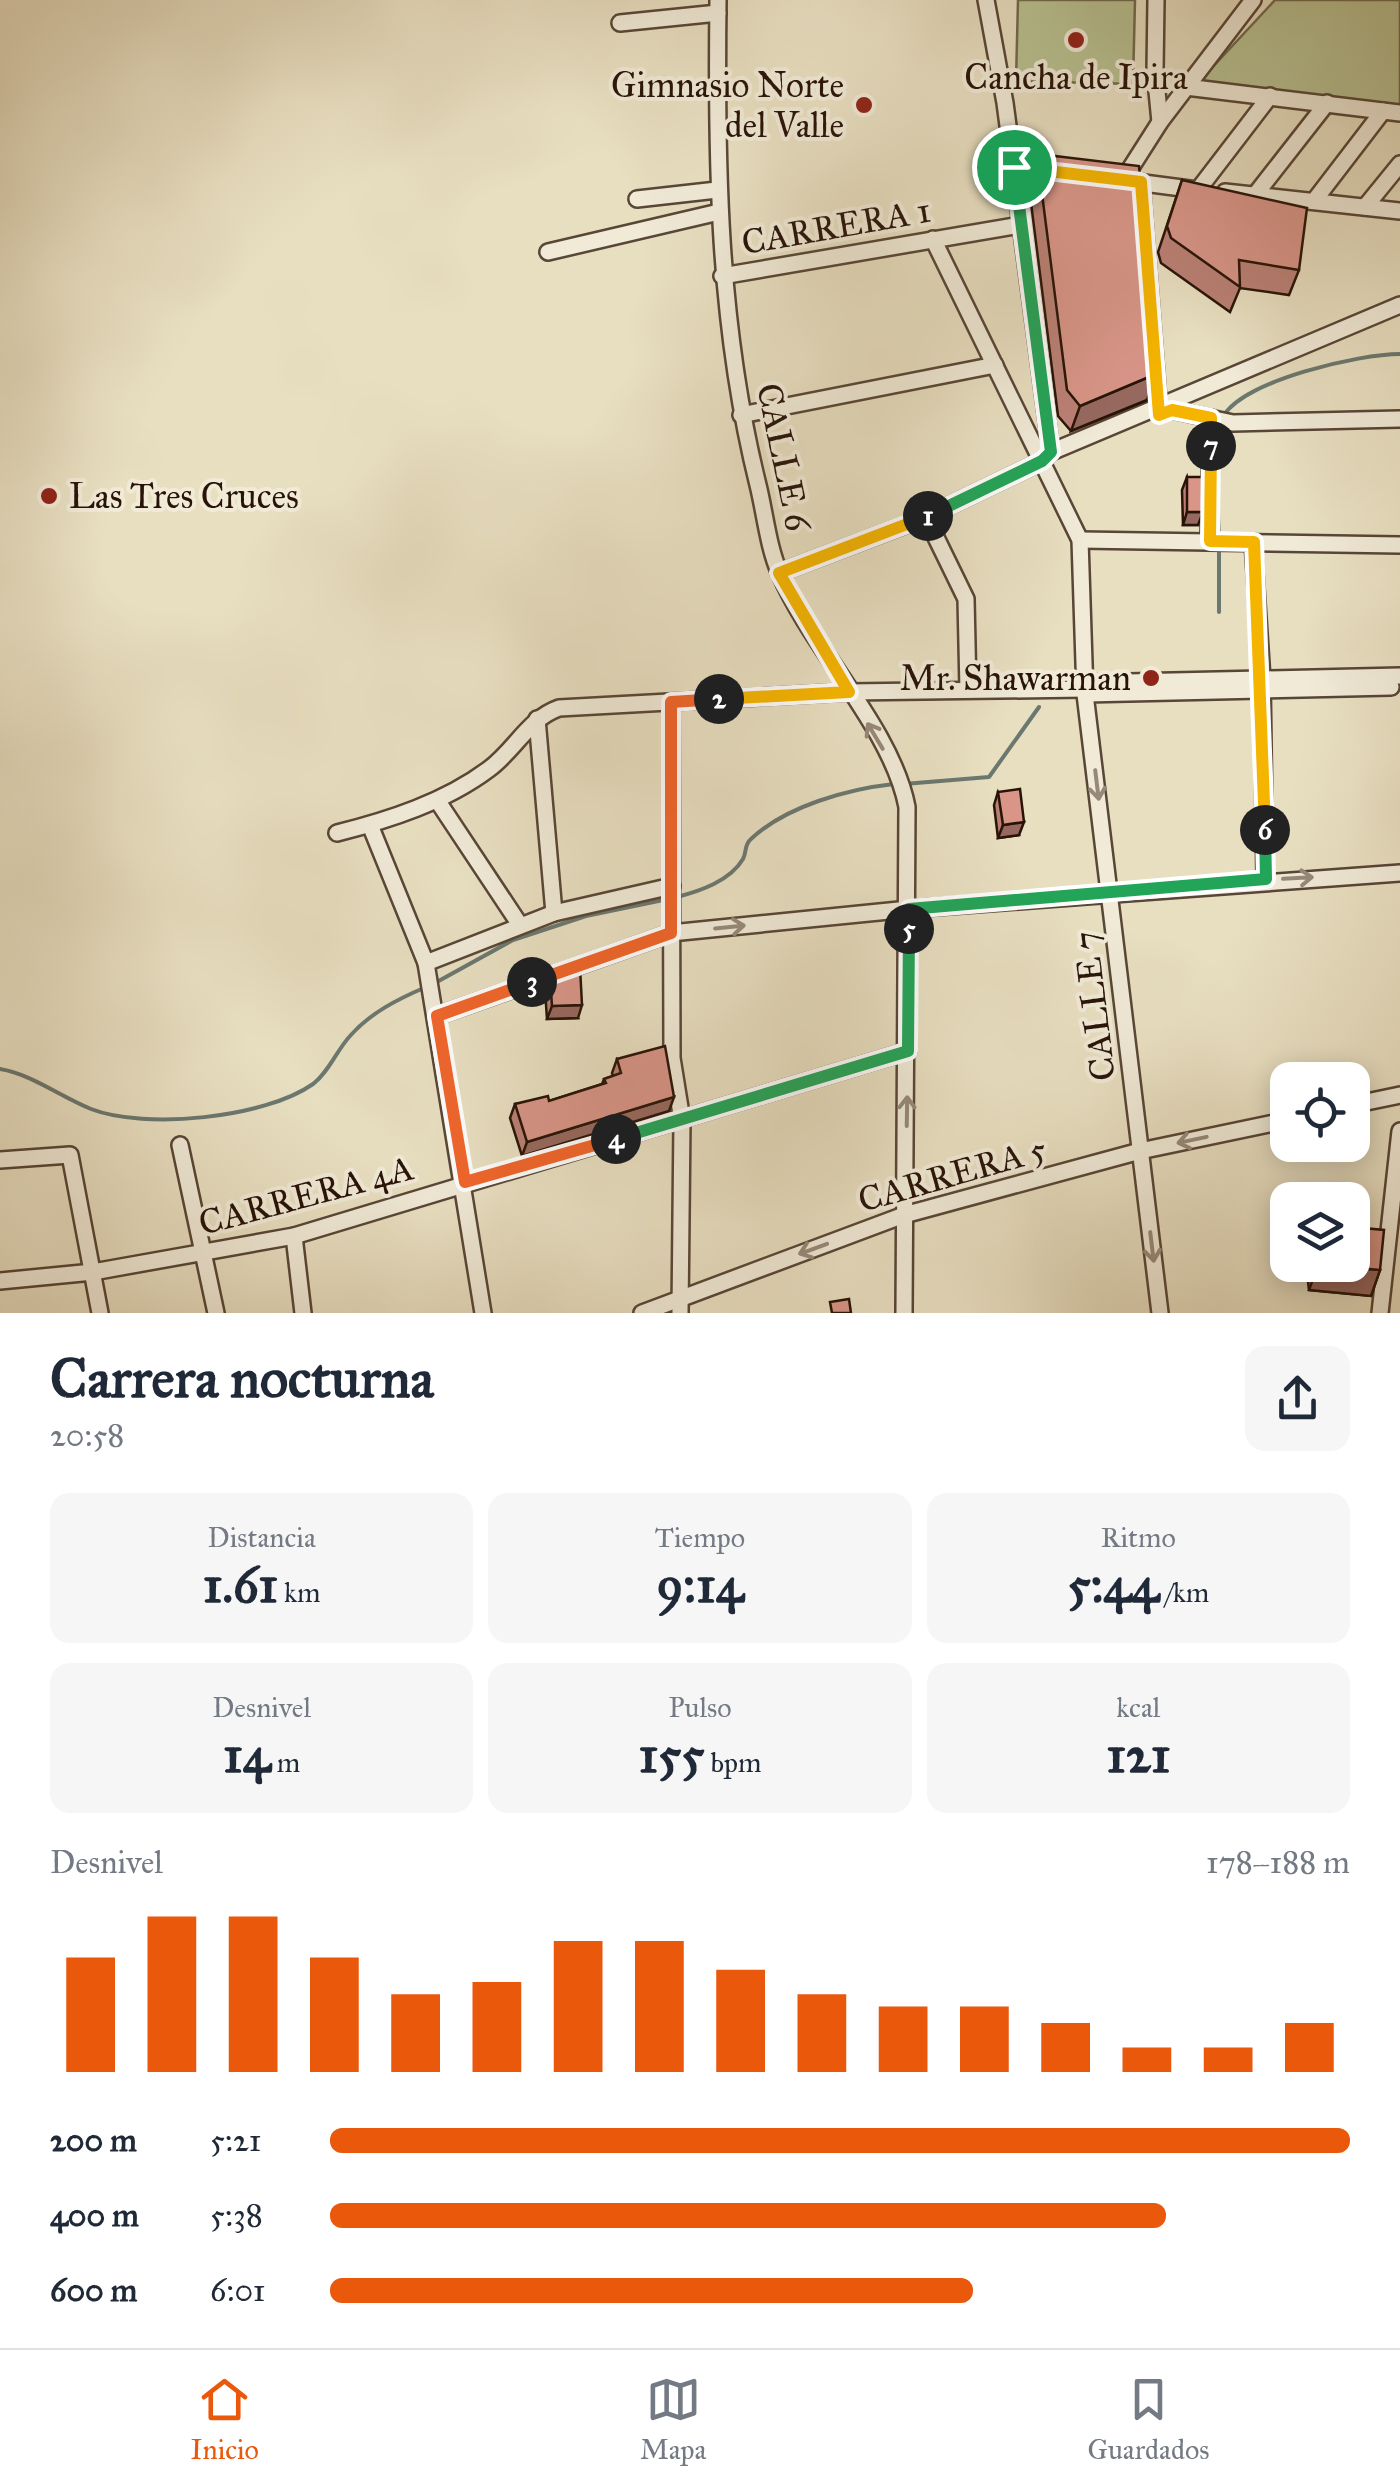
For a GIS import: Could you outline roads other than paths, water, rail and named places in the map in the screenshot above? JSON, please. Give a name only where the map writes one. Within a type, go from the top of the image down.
[{"type":"street","name":"CALLE 7","points":[[986,0],[1014,167],[1046,457],[1080,540],[1084,689],[1160,1313]]},
{"type":"street","points":[[1156,0],[1155,71],[1160,122]]},
{"type":"street","points":[[1123,180],[1160,122],[1253,0]]},
{"type":"street","points":[[620,23],[718,7]]},
{"type":"street","name":"CALLE 6","points":[[718,7],[722,276],[740,415],[779,573],[902,786],[909,909],[904,1313]]},
{"type":"street","points":[[1186,86],[1392,112]]},
{"type":"street","points":[[1198,190],[1270,96]]},
{"type":"street","points":[[1254,195],[1327,104]]},
{"type":"street","points":[[1314,201],[1392,112]]},
{"type":"street","points":[[1365,207],[1400,164]]},
{"type":"street","points":[[1014,167],[1086,176]]},
{"type":"street","points":[[1104,178],[1400,212]]},
{"type":"street","points":[[1141,182],[1163,411]]},
{"type":"street","points":[[637,199],[718,190]]},
{"type":"street","points":[[548,252],[719,212]]},
{"type":"street","name":"CARRERA 1","points":[[722,276],[1020,225]]},
{"type":"street","points":[[933,239],[996,365],[1046,457],[1053,461],[1400,305]]},
{"type":"street","points":[[1163,411],[1400,314]]},
{"type":"street","points":[[740,415],[996,365]]},
{"type":"street","points":[[1163,411],[1220,420],[1400,419]]},
{"type":"street","points":[[1212,541],[1220,420]]},
{"type":"street","points":[[779,573],[926,517],[1046,457]]},
{"type":"street","points":[[926,517],[966,600],[968,690]]},
{"type":"street","points":[[1080,540],[1400,545]]},
{"type":"street","points":[[1254,542],[1266,879]]},
{"type":"street","points":[[1262,685],[1400,676]]},
{"type":"street","points":[[337,833],[437,800],[488,770],[537,718],[560,708],[849,692],[1400,686]]},
{"type":"street","points":[[671,702],[672,1058],[682,1120],[680,1306]]},
{"type":"street","points":[[537,718],[554,912]]},
{"type":"street","points":[[437,800],[520,925]]},
{"type":"street","points":[[370,825],[427,968],[465,1182],[483,1313]]},
{"type":"street","points":[[437,1016],[671,933],[1266,879],[1400,873]]},
{"type":"street","points":[[427,968],[554,912],[672,894]]},
{"type":"street","name":"CARRERA 4A","points":[[0,1281],[93,1272],[294,1236],[908,1051]]},
{"type":"street","points":[[1370,1102],[1400,1095]]},
{"type":"street","name":"CARRERA 5","points":[[642,1313],[680,1306],[904,1216],[1140,1152],[1270,1124]]},
{"type":"street","points":[[1380,1313],[1400,1131]]},
{"type":"street","points":[[180,1145],[216,1313]]},
{"type":"street","points":[[0,1160],[70,1155],[100,1313]]},
{"type":"street","points":[[294,1236],[303,1313]]},
{"type":"waterway","points":[[1224,415],[1236,402],[1279,380],[1332,364],[1400,354]]},
{"type":"waterway","points":[[1217,492],[1219,537]]},
{"type":"waterway","points":[[1219,547],[1219,612]]},
{"type":"waterway","points":[[904,784],[989,777],[1039,707]]},
{"type":"waterway","points":[[677,897],[722,879],[743,859],[749,841],[799,808],[857,790],[894,784]]},
{"type":"waterway","points":[[435,983],[513,940],[586,916],[668,899]]},
{"type":"waterway","points":[[0,1069],[35,1081],[91,1109],[114,1115],[172,1119],[236,1112],[292,1096],[313,1084],[366,1020],[426,987]]},
{"type":"place","name":"Cancha de Ipira","points":[[1076,40]]},
{"type":"place","name":"Gimnasio Norte del Valle","points":[[864,105]]},
{"type":"place","name":"Las Tres Cruces","points":[[49,496]]},
{"type":"place","name":"Mr. Shawarman","points":[[1151,678]]}]
